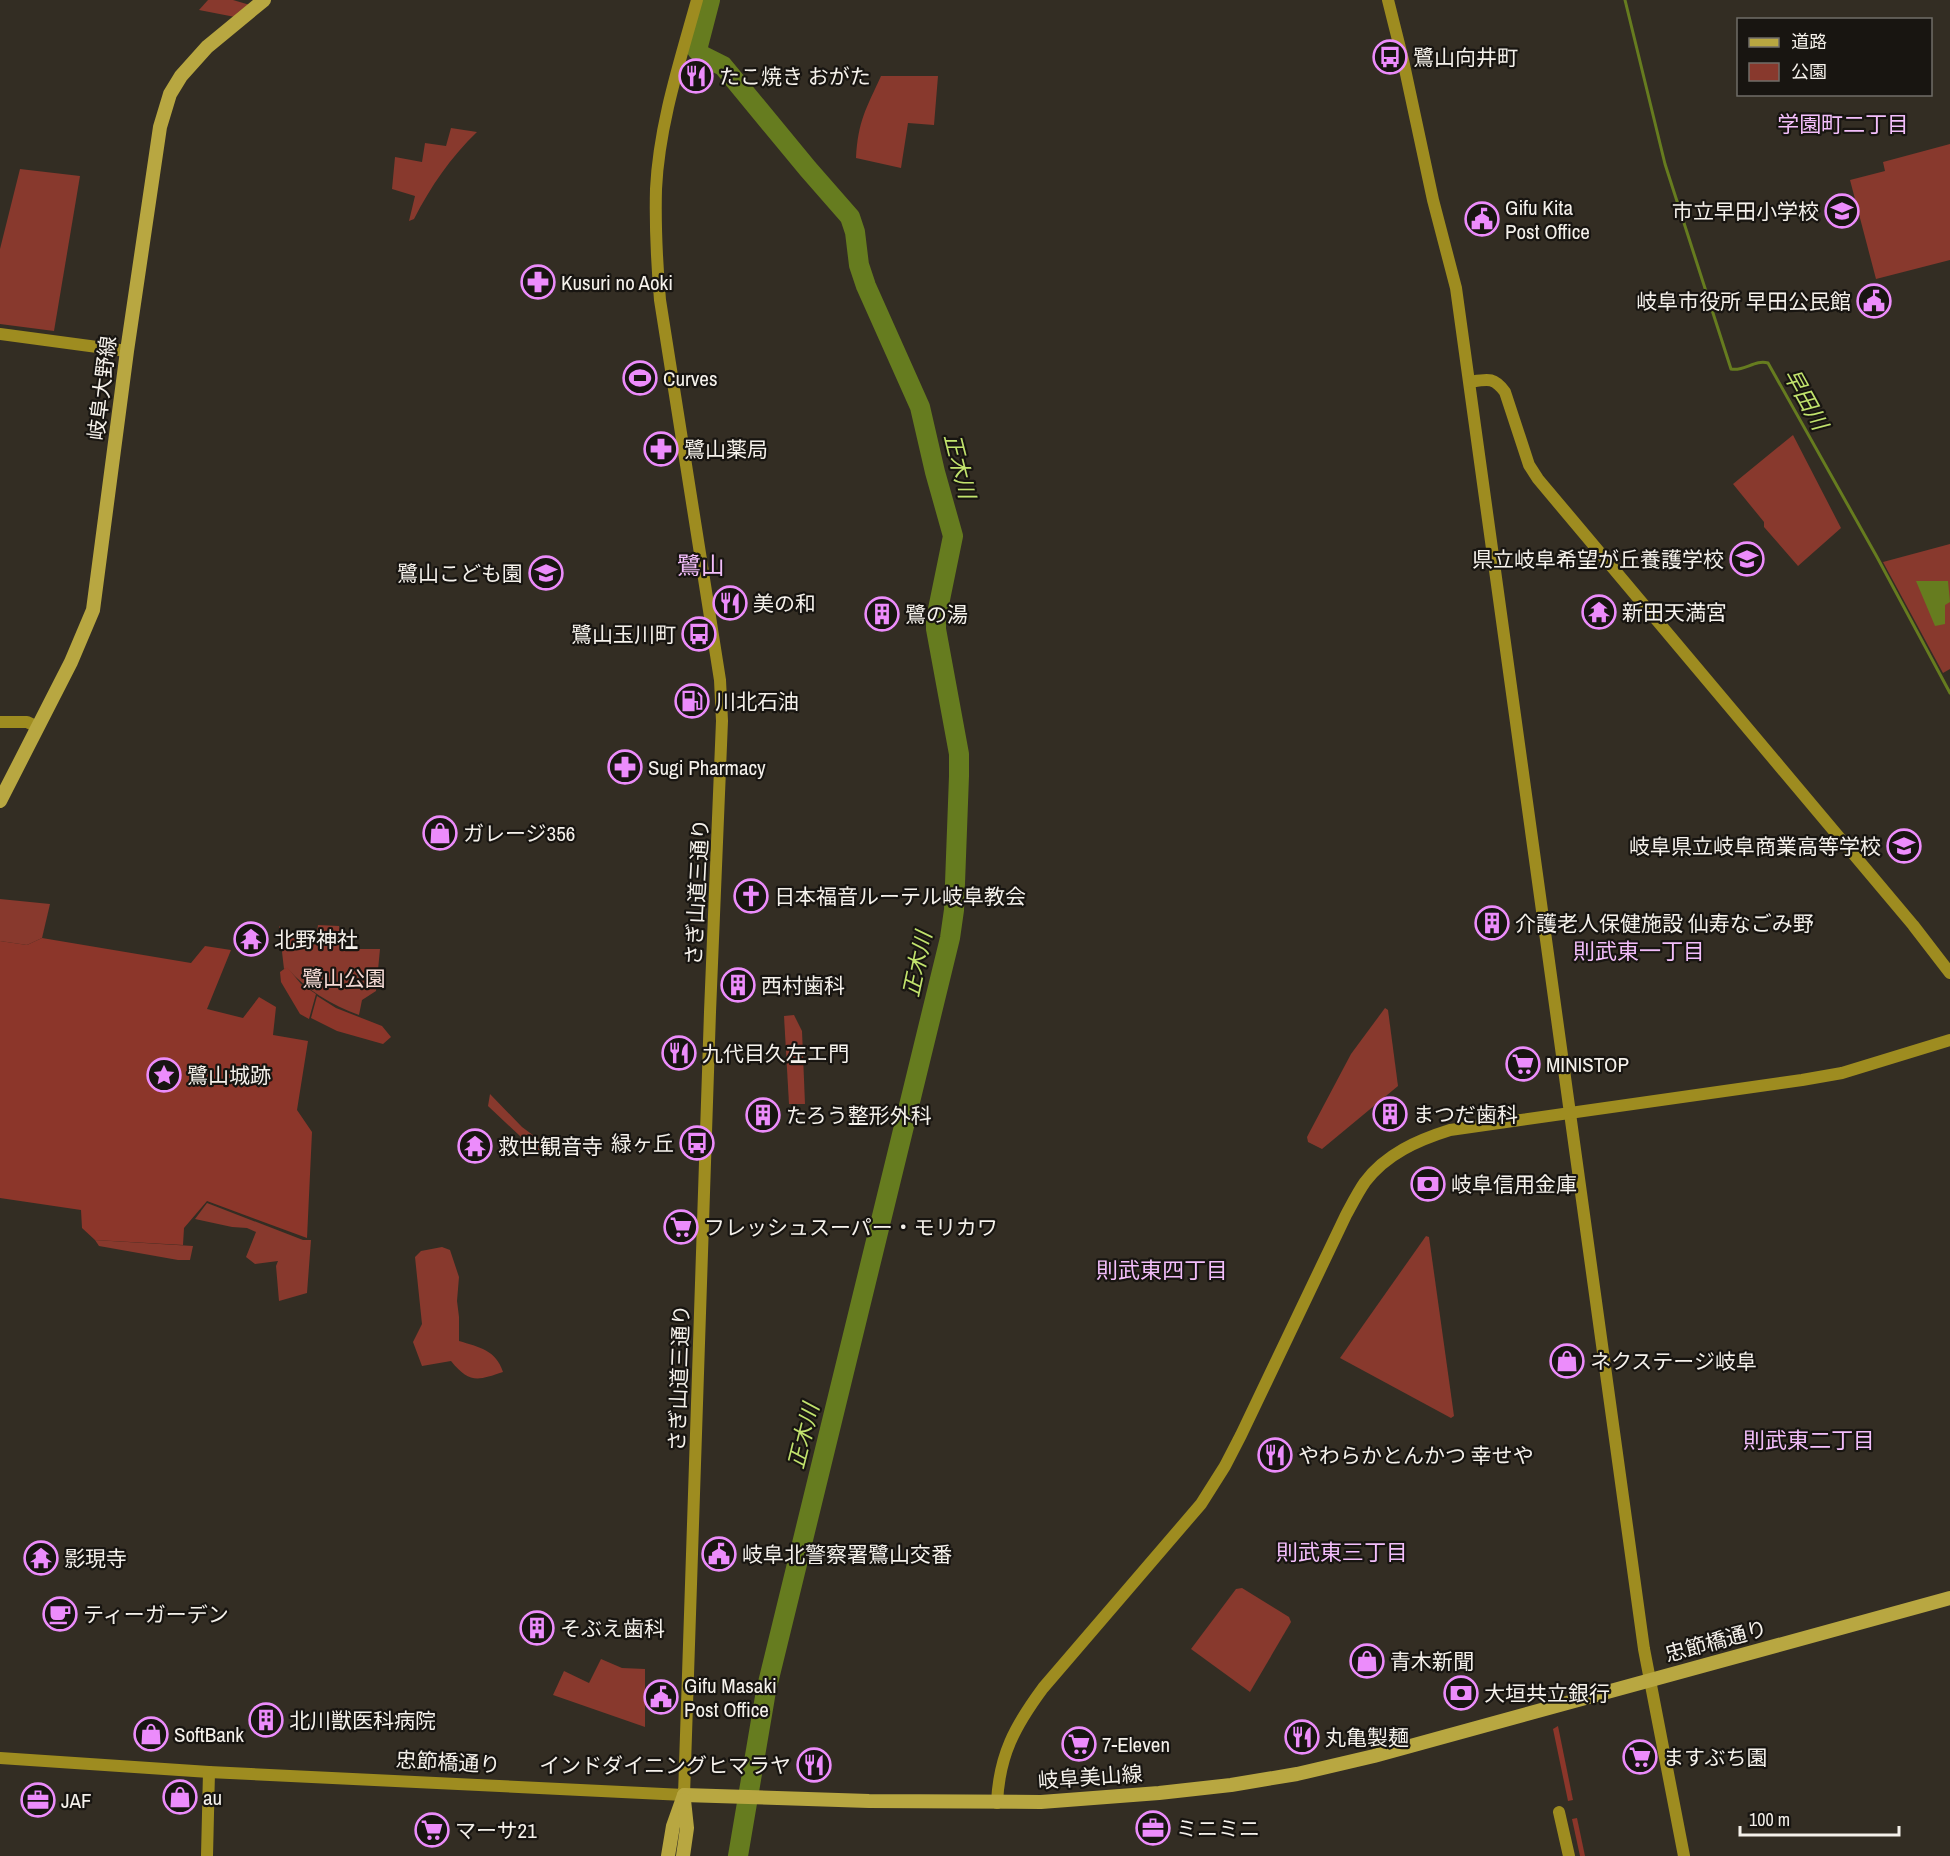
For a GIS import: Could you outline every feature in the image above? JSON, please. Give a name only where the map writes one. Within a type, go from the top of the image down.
[{"type":"main road","name":"岐阜大野線","points":[[0,801],[71,662],[93,610],[157,143],[168,102],[181,76],[207,47],[264,0]]},
{"type":"main road","name":"忠節橋通り","points":[[1492,1725],[1950,1598]]},
{"type":"main road","name":"岐阜美山線","points":[[684,1795],[997,1803],[1088,1799],[1243,1783],[1297,1774],[1492,1725]]},
{"type":"main road","points":[[668,1856],[673,1826],[684,1795]]},
{"type":"main road","points":[[683,1856],[687,1828],[684,1795]]},
{"type":"street","name":"さぎ山道三通り","points":[[684,1795],[722,721],[720,680],[660,300],[656,188],[664,125],[697,0]]},
{"type":"street","points":[[1388,0],[1432,200],[1456,288],[1569,1113],[1650,1680],[1684,1856]]},
{"type":"street","points":[[0,334],[127,351]]},
{"type":"street","points":[[1470,382],[1487,379],[1498,382],[1505,392],[1529,465],[1538,479],[1906,917],[1950,973]]},
{"type":"street","points":[[0,722],[27,722],[38,727]]},
{"type":"street","points":[[997,1803],[1003,1756],[1026,1711],[1043,1688],[1201,1504],[1225,1466],[1346,1215],[1366,1181],[1395,1154],[1431,1136],[1450,1130],[1812,1078],[1842,1072],[1950,1040]]},
{"type":"street","name":"忠節橋通り","points":[[0,1758],[209,1772],[684,1795]]},
{"type":"street","points":[[207,1856],[209,1772]]},
{"type":"street","points":[[1559,1812],[1569,1856]]},
{"type":"green space","points":[[208,0],[233,0],[250,5],[235,17],[199,10]]},
{"type":"green space","points":[[881,76],[938,76],[934,125],[908,123],[901,168],[856,158],[861,124]]},
{"type":"green space","points":[[451,128],[477,132],[450,162],[427,195],[414,219],[409,221],[415,196],[392,189],[395,157],[422,162],[425,143],[446,146]]},
{"type":"green space","points":[[1950,144],[1950,260],[1876,279],[1850,180],[1885,171],[1883,162]]},
{"type":"green space","points":[[20,169],[80,176],[54,331],[0,324],[0,249]]},
{"type":"green space","points":[[1793,435],[1841,528],[1798,566],[1764,527],[1764,522],[1733,484]]},
{"type":"green space","points":[[1950,544],[1950,669],[1943,673],[1883,562]]},
{"type":"green space","points":[[0,899],[50,904],[42,938],[27,945],[0,941]]},
{"type":"green space","name":"鷺山公園","points":[[318,925],[339,926],[344,949],[380,949],[376,991],[362,1000],[359,1015],[320,996],[287,968],[284,969],[279,926],[291,938],[316,940]]},
{"type":"green space","points":[[1385,1008],[1388,1010],[1398,1086],[1322,1149],[1308,1142],[1307,1137],[1351,1054]]},
{"type":"green space","points":[[794,1015],[802,1031],[805,1104],[789,1104],[784,1016]]},
{"type":"green space","points":[[490,1094],[522,1127],[545,1144],[537,1152],[488,1106]]},
{"type":"green space","points":[[207,1203],[303,1240],[311,1240],[307,1293],[279,1301],[276,1266],[278,1261],[255,1264],[246,1257],[256,1232],[247,1228],[195,1219]]},
{"type":"green space","points":[[1426,1236],[1429,1237],[1454,1416],[1451,1418],[1340,1358]]},
{"type":"green space","points":[[95,1240],[193,1246],[190,1260],[178,1260],[99,1246]]},
{"type":"green space","points":[[442,1247],[450,1250],[459,1277],[457,1301],[459,1341],[486,1350],[496,1359],[503,1372],[474,1378],[463,1373],[451,1361],[422,1366],[413,1342],[422,1324],[415,1257],[421,1251]]},
{"type":"green space","points":[[1242,1588],[1289,1617],[1291,1622],[1250,1692],[1191,1649],[1236,1589]]},
{"type":"green space","points":[[601,1659],[622,1668],[645,1669],[645,1727],[553,1695],[564,1671],[589,1683]]},
{"type":"shaded area","points":[[1916,581],[1948,581],[1950,602],[1945,605],[1945,624],[1935,626]]},
{"type":"shaded area","points":[[42,938],[191,963],[205,946],[231,950],[207,1009],[243,1018],[259,997],[276,1007],[273,1035],[308,1041],[297,1110],[312,1132],[307,1238],[207,1201],[184,1228],[183,1245],[95,1240],[82,1228],[81,1210],[0,1198],[0,941],[27,945]]},
{"type":"shaded area","points":[[287,967],[301,984],[316,994],[309,1019],[300,1014],[281,982],[280,972]]},
{"type":"shaded area","points":[[317,996],[336,1008],[382,1026],[391,1037],[383,1044],[337,1031],[311,1018]]},
{"type":"shaded area","points":[[1558,1726],[1573,1800],[1568,1801],[1553,1729]]},
{"type":"shaded area","points":[[1577,1818],[1585,1856],[1580,1856],[1572,1819]]},
{"type":"waterway","name":"正木川","points":[[710,0],[697,50],[703,56],[723,66],[850,217],[855,232],[859,265],[866,286],[920,407],[953,536],[936,629],[959,754],[954,910],[950,938],[766,1691],[738,1856]]},
{"type":"waterway","name":"早田川","points":[[1625,0],[1665,164],[1731,369],[1768,363],[1950,693]]},
{"type":"place","name":"鷺山向井町","points":[[1390,57]]},
{"type":"place","name":"たこ焼き おがた","points":[[696,76]]},
{"type":"place","name":"市立早田小学校","points":[[1842,211]]},
{"type":"place","name":"Gifu Kita Post Office","points":[[1482,219]]},
{"type":"place","name":"Kusuri no Aoki","points":[[538,282]]},
{"type":"place","name":"岐阜市役所 早田公民館","points":[[1874,301]]},
{"type":"place","name":"Curves","points":[[640,378]]},
{"type":"place","name":"鷺山薬局","points":[[661,449]]},
{"type":"place","name":"県立岐阜希望が丘養護学校","points":[[1747,559]]},
{"type":"place","name":"鷺山こども園","points":[[546,573]]},
{"type":"place","name":"美の和","points":[[730,603]]},
{"type":"place","name":"新田天満宮","points":[[1599,612]]},
{"type":"place","name":"鷺の湯","points":[[882,614]]},
{"type":"place","name":"鷺山玉川町","points":[[699,634]]},
{"type":"place","name":"川北石油","points":[[692,701]]},
{"type":"place","name":"Sugi Pharmacy","points":[[625,767]]},
{"type":"place","name":"ガレージ356","points":[[440,833]]},
{"type":"place","name":"岐阜県立岐阜商業高等学校","points":[[1904,846]]},
{"type":"place","name":"日本福音ルーテル岐阜教会","points":[[751,896]]},
{"type":"place","name":"介護老人保健施設 仙寿なごみ野","points":[[1492,923]]},
{"type":"place","name":"北野神社","points":[[251,939]]},
{"type":"place","name":"西村歯科","points":[[738,985]]},
{"type":"place","name":"九代目久左エ門","points":[[679,1053]]},
{"type":"place","name":"MINISTOP","points":[[1523,1064]]},
{"type":"place","name":"鷺山城跡","points":[[164,1075]]},
{"type":"place","name":"まつだ歯科","points":[[1390,1114]]},
{"type":"place","name":"たろう整形外科","points":[[763,1115]]},
{"type":"place","name":"緑ヶ丘","points":[[697,1143]]},
{"type":"place","name":"救世観音寺","points":[[475,1146]]},
{"type":"place","name":"岐阜信用金庫","points":[[1428,1184]]},
{"type":"place","name":"フレッシュスーパー・モリカワ","points":[[681,1227]]},
{"type":"place","name":"ネクステージ岐阜","points":[[1567,1361]]},
{"type":"place","name":"やわらかとんかつ 幸せや","points":[[1275,1455]]},
{"type":"place","name":"岐阜北警察署鷺山交番","points":[[719,1554]]},
{"type":"place","name":"影現寺","points":[[41,1558]]},
{"type":"place","name":"ティーガーデン","points":[[60,1614]]},
{"type":"place","name":"そぶえ歯科","points":[[537,1628]]},
{"type":"place","name":"青木新聞","points":[[1367,1661]]},
{"type":"place","name":"大垣共立銀行","points":[[1461,1693]]},
{"type":"place","name":"Gifu Masaki Post Office","points":[[661,1697]]},
{"type":"place","name":"北川獣医科病院","points":[[266,1720]]},
{"type":"place","name":"SoftBank","points":[[151,1734]]},
{"type":"place","name":"丸亀製麺","points":[[1302,1737]]},
{"type":"place","name":"7-Eleven","points":[[1079,1744]]},
{"type":"place","name":"ますぶち園","points":[[1640,1757]]},
{"type":"place","name":"インドダイニングヒマラヤ","points":[[814,1765]]},
{"type":"place","name":"au","points":[[180,1797]]},
{"type":"place","name":"JAF","points":[[38,1800]]},
{"type":"place","name":"ミニミニ","points":[[1153,1828]]},
{"type":"place","name":"マーサ21","points":[[432,1830]]},
{"type":"district","name":"学園町二丁目","points":[[1843,124]]},
{"type":"district","name":"鷺山","points":[[701,565]]},
{"type":"district","name":"則武東一丁目","points":[[1639,951]]},
{"type":"district","name":"則武東四丁目","points":[[1162,1270]]},
{"type":"district","name":"則武東二丁目","points":[[1809,1440]]},
{"type":"district","name":"則武東三丁目","points":[[1342,1552]]}]
